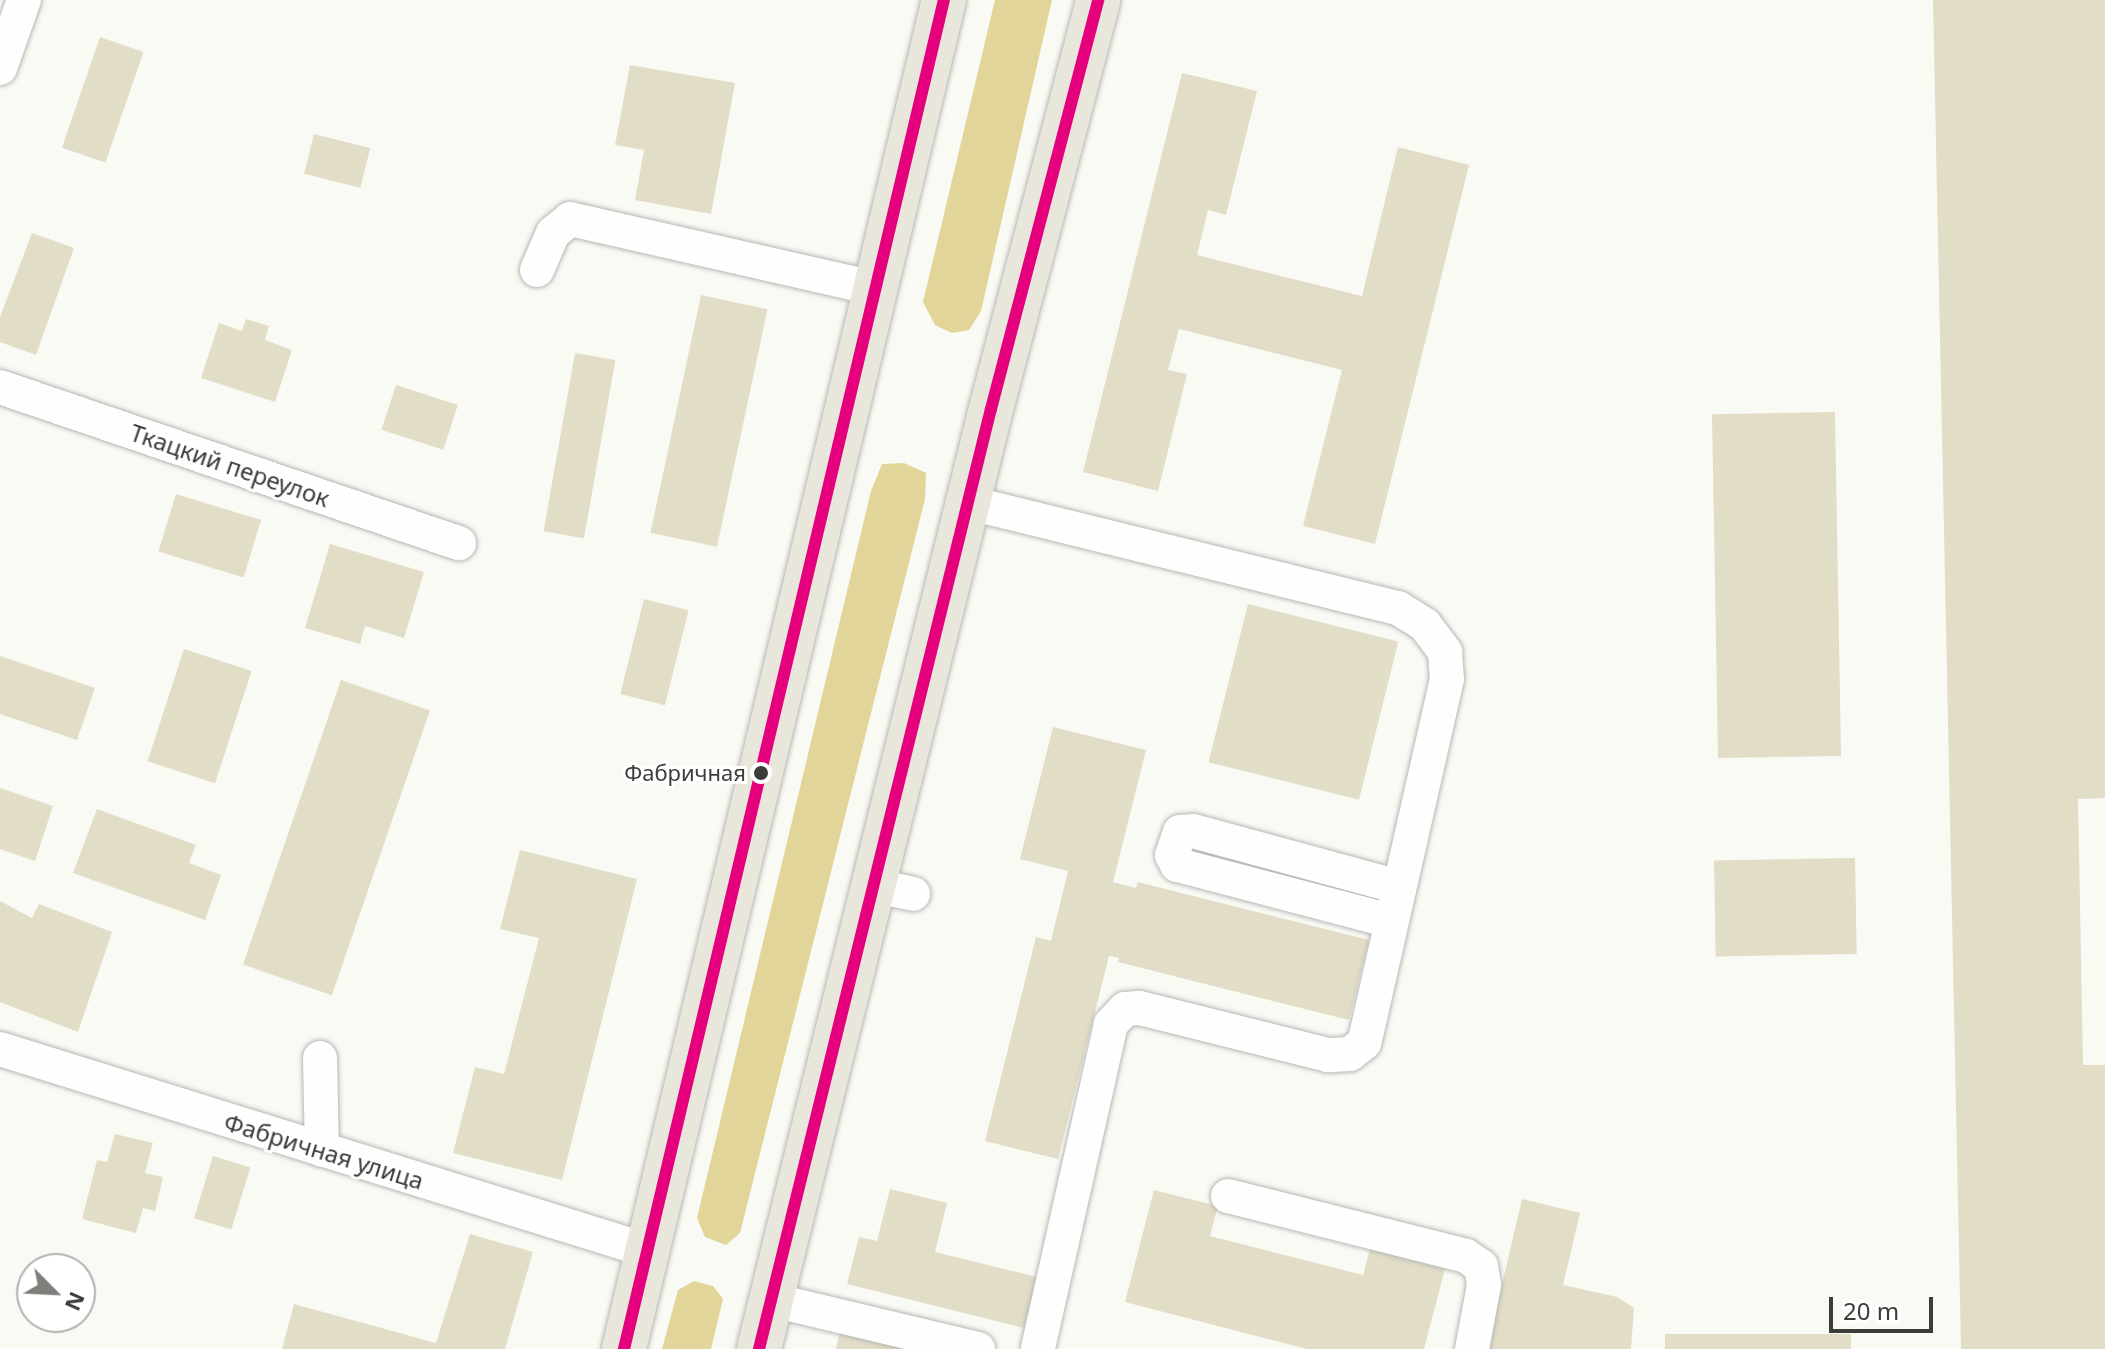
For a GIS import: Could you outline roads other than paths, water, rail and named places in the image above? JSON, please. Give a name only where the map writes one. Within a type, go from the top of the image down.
[{"type":"main road","points":[[624,1349],[873,288],[944,0]]},
{"type":"main road","points":[[759,1349],[894,890],[970,503],[1098,0]]},
{"type":"street","points":[[0,68],[24,0]]},
{"type":"street","points":[[537,270],[553,233],[570,219],[873,288]]},
{"type":"street","name":"Ткацкий переулок","points":[[0,387],[459,543]]},
{"type":"street","points":[[970,503],[1398,608],[1425,625],[1445,652],[1447,679],[1364,1043],[1350,1054],[1328,1055],[1139,1008],[1125,1009],[1111,1024],[1038,1349]]},
{"type":"street","points":[[1391,921],[1177,865],[1172,855],[1180,832],[1193,831],[1399,887]]},
{"type":"street","name":"Фабричная улица","points":[[0,1049],[649,1251]]},
{"type":"street","points":[[320,1058],[322,1150]]},
{"type":"street","points":[[1228,1196],[1466,1256],[1481,1266],[1484,1285],[1472,1349]]},
{"type":"street","points":[[772,1300],[978,1349]]},
{"type":"place","name":"Фабричная","points":[[761,773]]}]
